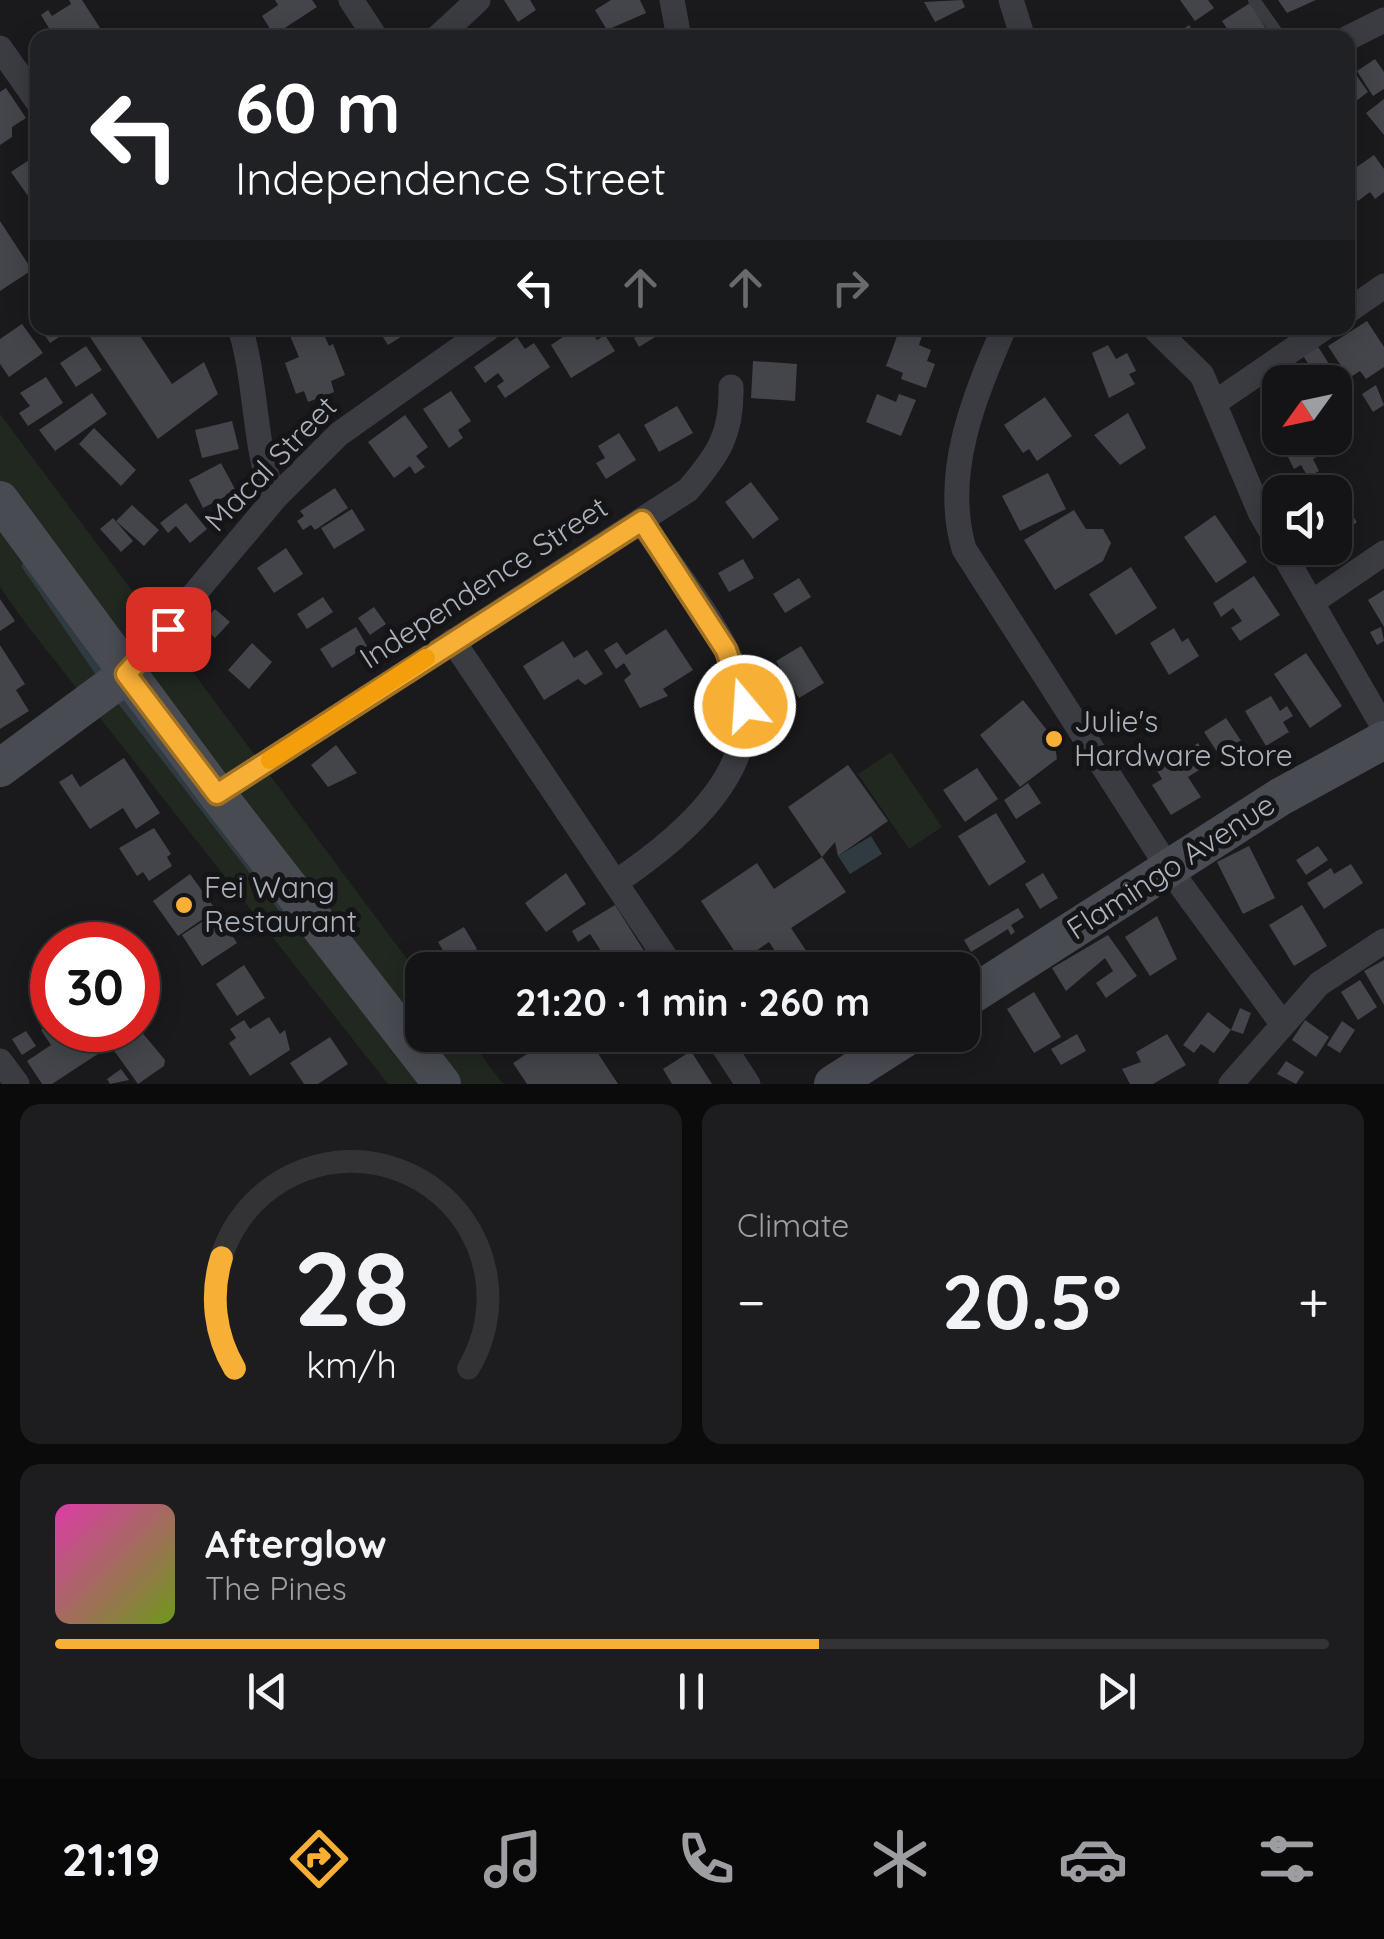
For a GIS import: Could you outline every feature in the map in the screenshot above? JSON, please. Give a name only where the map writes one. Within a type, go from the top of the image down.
[{"type":"street","points":[[351,0],[371,30]]},
{"type":"street","points":[[446,30],[478,0]]},
{"type":"street","points":[[672,0],[678,30]]},
{"type":"street","points":[[1011,0],[1020,30]]},
{"type":"street","points":[[1355,34],[1384,20]]},
{"type":"street","points":[[0,48],[30,91]]},
{"type":"street","points":[[1355,306],[1384,286]]},
{"type":"street","points":[[242,335],[256,390],[266,480],[275,498]]},
{"type":"street","name":"Macal Street","points":[[126,674],[275,498],[339,434],[478,335]]},
{"type":"street","points":[[1001,335],[958,456],[954,504],[964,550],[977,577],[1169,869],[1281,1022]]},
{"type":"street","points":[[1161,335],[1202,376],[1262,516]]},
{"type":"street","points":[[1216,402],[1314,335]]},
{"type":"street","name":"Independence Street","points":[[217,794],[688,490],[723,443],[732,422],[731,386]]},
{"type":"street","points":[[0,500],[126,674],[442,1084]]},
{"type":"street","points":[[616,882],[664,848],[717,794],[744,732],[745,706],[726,650],[642,521]]},
{"type":"street","points":[[1314,601],[1384,553]]},
{"type":"street","points":[[1291,565],[1384,728]]},
{"type":"street","points":[[453,641],[662,952]]},
{"type":"street","points":[[0,768],[126,674]]},
{"type":"street","name":"Flamingo Avenue","points":[[980,990],[1318,773],[1384,740]]},
{"type":"street","points":[[1230,1084],[1318,984],[1384,942]]},
{"type":"street","points":[[727,1052],[748,1084]]},
{"type":"street","points":[[833,1084],[883,1052]]},
{"type":"street","points":[[0,1061],[17,1084]]},
{"type":"lane","points":[[1254,0],[1275,30]]},
{"type":"shaded area","points":[[0,414],[405,956],[405,1052],[479,1052],[503,1084],[388,1084],[0,587]]},
{"type":"shaded area","points":[[891,752],[942,827],[909,849],[858,774]]},
{"type":"shaded area","points":[[871,836],[882,854],[850,874],[838,856]]},
{"type":"building","points":[[69,0],[82,0],[101,30],[50,30],[41,15],[48,10],[52,16],[71,4]]},
{"type":"building","points":[[275,0],[312,0],[317,7],[282,30],[271,30],[262,16],[278,5]]},
{"type":"building","points":[[504,0],[530,0],[536,10],[518,22]]},
{"type":"building","points":[[611,0],[640,0],[646,13],[607,30],[595,10]]},
{"type":"building","points":[[962,0],[965,7],[935,22],[924,2]]},
{"type":"building","points":[[1180,0],[1208,0],[1214,8],[1195,21]]},
{"type":"building","points":[[1278,0],[1316,0],[1287,13]]},
{"type":"building","points":[[1250,3],[1267,30],[1228,30],[1222,21]]},
{"type":"building","points":[[1375,59],[1384,72],[1384,89],[1373,96],[1357,71]]},
{"type":"building","points":[[1355,73],[1368,92],[1355,102]]},
{"type":"building","points":[[6,88],[26,118],[12,127],[12,137],[0,145],[0,92]]},
{"type":"building","points":[[1384,99],[1384,135],[1366,113]]},
{"type":"building","points":[[1374,155],[1384,169],[1384,192],[1375,199],[1370,192],[1358,201],[1355,168]]},
{"type":"building","points":[[30,159],[30,199],[11,172]]},
{"type":"building","points":[[0,221],[30,271],[0,291]]},
{"type":"building","points":[[1367,321],[1384,347],[1384,367],[1366,379],[1360,371],[1352,376],[1352,365],[1340,365],[1328,346],[1345,335],[1355,335],[1355,329]]},
{"type":"building","points":[[22,324],[43,353],[9,377],[0,364],[0,339]]},
{"type":"building","points":[[45,335],[62,335],[50,343]]},
{"type":"building","points":[[89,335],[140,335],[172,384],[204,362],[218,394],[158,439]]},
{"type":"building","points":[[290,335],[324,335],[329,346],[333,344],[345,375],[331,381],[334,392],[308,402],[304,391],[296,394],[285,363],[299,357]]},
{"type":"building","points":[[382,335],[404,335],[388,345]]},
{"type":"building","points":[[566,335],[594,335],[597,340],[605,335],[615,351],[571,378],[551,345]]},
{"type":"building","points":[[639,335],[658,335],[639,347],[634,338]]},
{"type":"building","points":[[897,335],[922,335],[919,345],[931,350],[927,361],[935,364],[926,388],[901,379],[903,373],[886,366]]},
{"type":"building","points":[[517,337],[525,349],[534,343],[550,367],[505,398],[497,386],[504,381],[498,373],[485,383],[474,367]]},
{"type":"building","points":[[1108,345],[1116,359],[1127,353],[1136,371],[1129,374],[1135,384],[1109,398],[1092,353]]},
{"type":"building","points":[[1317,345],[1330,365],[1309,365],[1302,354]]},
{"type":"building","points":[[86,346],[102,370],[76,387],[60,363]]},
{"type":"building","points":[[753,361],[797,364],[795,401],[751,398]]},
{"type":"building","points":[[46,377],[63,403],[28,426],[19,413],[30,406],[20,393]]},
{"type":"building","points":[[1376,385],[1384,405],[1373,412],[1362,394]]},
{"type":"building","points":[[451,391],[471,421],[458,430],[463,438],[449,448],[423,409]]},
{"type":"building","points":[[92,393],[107,414],[55,451],[39,430]]},
{"type":"building","points":[[877,394],[896,402],[899,394],[916,400],[901,436],[866,422]]},
{"type":"building","points":[[1045,397],[1072,436],[1037,461],[1029,449],[1023,453],[1004,425]]},
{"type":"building","points":[[677,406],[693,433],[659,452],[644,425]]},
{"type":"building","points":[[1128,413],[1146,448],[1120,465],[1094,435]]},
{"type":"building","points":[[405,415],[428,447],[416,456],[425,467],[415,474],[410,466],[394,478],[368,442]]},
{"type":"building","points":[[232,421],[239,449],[202,458],[195,430]]},
{"type":"building","points":[[94,428],[136,470],[121,486],[79,444]]},
{"type":"building","points":[[619,433],[636,460],[606,479],[596,463],[605,458],[598,446]]},
{"type":"building","points":[[1287,455],[1320,455],[1313,459],[1319,471],[1312,475],[1307,475],[1301,465],[1294,469]]},
{"type":"building","points":[[221,463],[236,491],[203,508],[189,480]]},
{"type":"building","points":[[1048,473],[1066,509],[1020,531],[1002,496]]},
{"type":"building","points":[[751,482],[779,519],[753,539],[725,502]]},
{"type":"building","points":[[335,488],[348,508],[315,530],[311,525],[303,530],[297,521],[304,516],[300,511]]},
{"type":"building","points":[[186,503],[207,529],[190,543],[176,526],[168,533],[160,523]]},
{"type":"building","points":[[132,505],[159,530],[144,546],[116,521]]},
{"type":"building","points":[[352,509],[365,530],[334,549],[321,528]]},
{"type":"building","points":[[1074,510],[1086,529],[1103,529],[1111,543],[1103,561],[1055,590],[1024,540]]},
{"type":"building","points":[[1215,515],[1247,562],[1216,583],[1184,537]]},
{"type":"building","points":[[113,518],[133,541],[121,552],[100,529]]},
{"type":"building","points":[[286,548],[303,574],[274,593],[257,568]]},
{"type":"building","points":[[743,559],[754,578],[729,592],[718,573]]},
{"type":"building","points":[[1131,567],[1157,608],[1116,635],[1089,594]]},
{"type":"building","points":[[1254,576],[1280,615],[1240,641],[1231,628],[1242,621],[1233,608],[1221,617],[1213,603]]},
{"type":"building","points":[[799,578],[811,597],[785,613],[773,594]]},
{"type":"building","points":[[1384,590],[1384,627],[1368,600]]},
{"type":"building","points":[[323,597],[333,612],[307,629],[297,614]]},
{"type":"building","points":[[0,599],[15,621],[0,631]]},
{"type":"building","points":[[374,607],[386,624],[370,635],[358,618]]},
{"type":"building","points":[[215,609],[230,622],[215,638],[200,625]]},
{"type":"building","points":[[356,627],[367,646],[332,668],[320,649]]},
{"type":"building","points":[[1381,627],[1384,641],[1377,645],[1370,632]]},
{"type":"building","points":[[1174,628],[1182,642],[1188,638],[1199,656],[1169,675],[1150,643]]},
{"type":"building","points":[[666,629],[693,670],[663,689],[668,696],[640,708],[624,680],[631,674],[624,663],[616,669],[604,650],[617,642],[626,655]]},
{"type":"building","points":[[563,641],[574,658],[587,650],[603,674],[585,685],[578,679],[544,700],[523,666]]},
{"type":"building","points":[[252,643],[272,662],[249,689],[228,670]]},
{"type":"building","points":[[0,645],[25,684],[16,690],[29,711],[0,729]]},
{"type":"building","points":[[801,646],[824,683],[799,698],[776,661]]},
{"type":"building","points":[[1306,653],[1342,706],[1310,728],[1274,674]]},
{"type":"building","points":[[1271,696],[1280,711],[1287,706],[1293,716],[1283,722],[1289,732],[1266,746],[1245,711]]},
{"type":"building","points":[[1023,700],[1054,739],[1057,759],[1020,787],[980,735]]},
{"type":"building","points":[[1226,718],[1249,753],[1227,767],[1204,732]]},
{"type":"building","points":[[1198,743],[1210,763],[1188,777],[1201,797],[1171,815],[1152,785],[1162,779],[1156,769]]},
{"type":"building","points":[[336,745],[357,773],[328,787],[311,765]]},
{"type":"building","points":[[124,758],[160,813],[136,829],[123,808],[90,829],[59,782],[72,774],[80,787]]},
{"type":"building","points":[[848,765],[888,821],[838,856],[835,842],[822,857],[788,807]]},
{"type":"building","points":[[977,768],[998,799],[965,822],[943,790]]},
{"type":"building","points":[[1028,783],[1041,803],[1016,819],[1004,800]]},
{"type":"building","points":[[996,813],[1026,862],[989,886],[958,836]]},
{"type":"building","points":[[154,828],[171,854],[167,857],[172,866],[149,881],[143,872],[137,876],[119,848]]},
{"type":"building","points":[[1249,846],[1275,898],[1243,914],[1217,862]]},
{"type":"building","points":[[1318,846],[1328,860],[1306,875],[1296,860]]},
{"type":"building","points":[[822,857],[846,892],[791,928],[807,952],[776,952],[769,942],[754,952],[735,952],[701,901],[757,863],[774,889]]},
{"type":"building","points":[[1351,864],[1363,883],[1324,909],[1307,883],[1331,868],[1334,874]]},
{"type":"building","points":[[566,873],[586,904],[546,932],[525,903]]},
{"type":"building","points":[[1043,873],[1058,898],[1040,909],[1025,884]]},
{"type":"building","name":"Fei Wang Restaurant","points":[[190,874],[216,910],[178,936],[153,901]]},
{"type":"building","points":[[615,905],[645,952],[602,952],[590,934],[578,942],[572,931]]},
{"type":"building","points":[[1302,905],[1327,946],[1294,966],[1269,925]]},
{"type":"building","points":[[1018,908],[1024,917],[1011,925],[1015,932],[1011,935],[1008,929],[971,952],[964,940]]},
{"type":"building","points":[[217,912],[237,943],[202,966],[182,935]]},
{"type":"building","points":[[1157,916],[1177,959],[1150,976],[1125,937]]},
{"type":"building","points":[[464,927],[477,949],[444,952],[438,942]]},
{"type":"building","points":[[1108,935],[1137,976],[1106,998],[1096,983],[1113,971],[1105,958],[1066,991],[1052,968]]},
{"type":"building","points":[[1384,960],[1384,1005],[1364,971]]},
{"type":"building","points":[[244,965],[265,998],[237,1016],[216,984]]},
{"type":"building","points":[[1360,980],[1377,1007],[1358,1020],[1341,992]]},
{"type":"building","points":[[1034,992],[1061,1037],[1034,1053],[1007,1009]]},
{"type":"building","points":[[1240,1008],[1251,1013],[1243,1034],[1231,1030]]},
{"type":"building","points":[[1208,1012],[1231,1030],[1214,1053],[1201,1044],[1194,1053],[1183,1045]]},
{"type":"building","points":[[269,1017],[280,1034],[285,1030],[290,1050],[250,1076],[229,1043],[236,1038],[230,1029],[244,1020],[250,1029]]},
{"type":"building","points":[[1305,1020],[1329,1037],[1316,1057],[1292,1040]]},
{"type":"building","points":[[1342,1021],[1355,1030],[1340,1053],[1327,1045]]},
{"type":"building","points":[[26,1031],[30,1050],[22,1055],[12,1039]]},
{"type":"building","points":[[1077,1034],[1086,1051],[1061,1065],[1051,1049]]},
{"type":"building","points":[[1167,1034],[1186,1065],[1153,1084],[1130,1084],[1122,1069],[1141,1062],[1136,1052]]},
{"type":"building","points":[[330,1037],[348,1064],[318,1084],[304,1084],[290,1063]]},
{"type":"building","points":[[40,1052],[101,1052],[52,1084],[42,1084],[27,1061]]},
{"type":"building","points":[[115,1052],[158,1052],[165,1060],[164,1066],[138,1084]]},
{"type":"building","points":[[530,1052],[597,1052],[618,1084],[527,1084],[513,1063]]},
{"type":"building","points":[[692,1052],[712,1084],[672,1084],[663,1069]]},
{"type":"building","points":[[1286,1061],[1304,1072],[1296,1084],[1277,1074]]},
{"type":"building","points":[[121,1069],[129,1080],[110,1084],[107,1079]]},
{"type":"waterway","points":[[26,566],[103,678]]},
{"type":"waterway","points":[[118,697],[296,926]]},
{"type":"slow traffic","points":[[270,760],[426,658]]},
{"type":"place","name":"Julie's Hardware Store","points":[[1054,739]]},
{"type":"place","name":"Fei Wang Restaurant","points":[[184,905]]},
{"type":"route","points":[[168,629],[126,674],[217,794],[642,521],[726,650],[745,706]]}]
